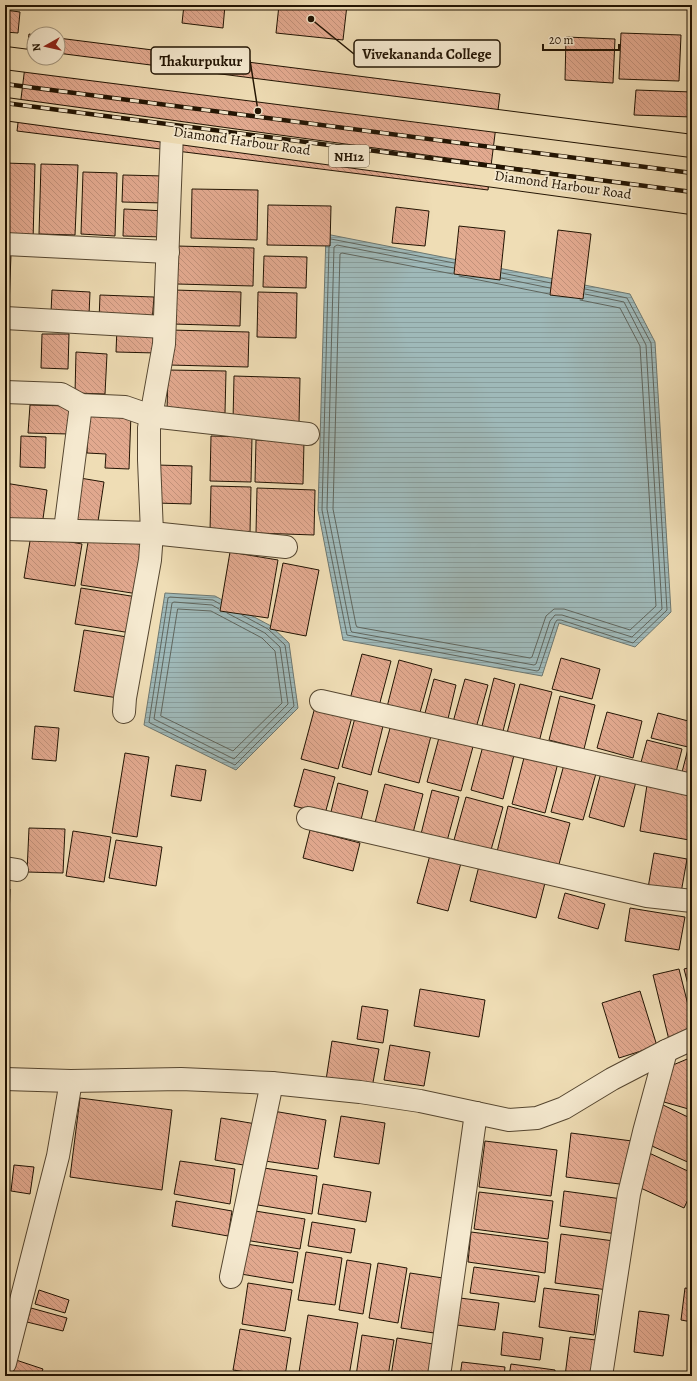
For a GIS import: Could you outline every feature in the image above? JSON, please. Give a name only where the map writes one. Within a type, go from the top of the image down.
[{"type":"highway","points":[[5,58],[692,146]]},
{"type":"highway","name":"Diamond Harbour Road","points":[[5,109],[692,203]]},
{"type":"street","points":[[124,712],[125,698],[150,560],[152,533],[149,460],[151,416],[164,344],[172,132]]},
{"type":"street","points":[[5,244],[168,252]]},
{"type":"street","points":[[5,318],[164,326]]},
{"type":"street","points":[[5,392],[61,394],[81,405],[125,407],[151,416],[308,434]]},
{"type":"street","points":[[65,530],[81,405]]},
{"type":"street","points":[[5,529],[152,533],[286,547]]},
{"type":"street","points":[[321,702],[692,785]]},
{"type":"street","points":[[308,818],[647,896],[692,901]]},
{"type":"street","points":[[5,1079],[71,1081],[181,1079],[272,1083],[360,1092],[420,1101],[509,1120],[536,1118],[564,1108],[612,1079],[666,1051],[692,1040]]},
{"type":"street","points":[[601,1376],[629,1194],[666,1051]]},
{"type":"street","points":[[5,1363],[58,1156],[71,1081]]},
{"type":"street","points":[[231,1277],[272,1083]]},
{"type":"street","points":[[440,1376],[476,1113]]},
{"type":"water","points":[[326,234],[630,294],[655,342],[671,612],[635,647],[559,623],[542,676],[343,640],[318,510]]},
{"type":"water","points":[[165,593],[215,596],[271,626],[289,643],[298,708],[236,770],[144,725]]},
{"type":"building","points":[[184,5],[225,5],[223,28],[182,23]]},
{"type":"building","points":[[279,5],[347,5],[343,40],[276,33]]},
{"type":"building","points":[[5,10],[20,12],[18,33],[5,32]]},
{"type":"building","points":[[621,33],[681,35],[679,81],[619,79]]},
{"type":"building","points":[[566,37],[615,39],[613,83],[565,80]]},
{"type":"building","points":[[66,39],[500,94],[488,190],[17,131],[26,58],[26,66],[66,66]]},
{"type":"building","points":[[636,90],[692,92],[692,117],[634,115]]},
{"type":"building","points":[[5,163],[35,164],[33,241],[5,240]]},
{"type":"building","points":[[41,164],[78,165],[75,235],[39,234]]},
{"type":"building","points":[[83,172],[117,173],[115,236],[81,234]]},
{"type":"building","points":[[123,175],[164,176],[164,203],[122,202]]},
{"type":"building","points":[[192,189],[258,190],[257,240],[191,238]]},
{"type":"building","points":[[268,205],[331,206],[330,246],[267,245]]},
{"type":"building","points":[[396,207],[429,211],[425,246],[392,243]]},
{"type":"building","points":[[124,209],[166,211],[165,237],[123,236]]},
{"type":"building","points":[[459,226],[505,231],[500,280],[454,274]]},
{"type":"building","points":[[558,230],[591,234],[583,299],[550,295]]},
{"type":"building","points":[[177,246],[254,248],[253,286],[177,284]]},
{"type":"building","points":[[5,253],[11,253],[9,309],[5,309]]},
{"type":"building","points":[[264,256],[307,257],[306,288],[263,287]]},
{"type":"building","points":[[52,290],[90,292],[89,315],[51,313]]},
{"type":"building","points":[[174,290],[241,292],[240,326],[173,324]]},
{"type":"building","points":[[258,292],[297,293],[296,338],[257,337]]},
{"type":"building","points":[[100,295],[154,297],[152,322],[99,320]]},
{"type":"building","points":[[117,328],[156,330],[156,353],[116,352]]},
{"type":"building","points":[[170,330],[249,332],[248,367],[169,365]]},
{"type":"building","points":[[42,334],[69,334],[68,369],[41,368]]},
{"type":"building","points":[[76,352],[107,354],[105,394],[75,393]]},
{"type":"building","points":[[168,370],[226,371],[225,413],[167,411]]},
{"type":"building","points":[[234,376],[300,378],[299,423],[233,421]]},
{"type":"building","points":[[30,405],[70,406],[69,434],[28,433]]},
{"type":"building","points":[[88,412],[131,414],[129,469],[105,468],[106,454],[87,453]]},
{"type":"building","points":[[5,427],[7,427],[8,461],[5,461]]},
{"type":"building","points":[[21,436],[46,437],[45,468],[20,467]]},
{"type":"building","points":[[211,436],[252,437],[251,482],[210,481]]},
{"type":"building","points":[[256,440],[304,441],[303,484],[255,482]]},
{"type":"building","points":[[157,465],[192,466],[191,504],[156,503]]},
{"type":"building","points":[[80,478],[104,482],[97,528],[72,524]]},
{"type":"building","points":[[5,483],[47,490],[42,526],[5,520]]},
{"type":"building","points":[[211,486],[251,487],[250,533],[210,532]]},
{"type":"building","points":[[257,488],[315,490],[314,535],[256,533]]},
{"type":"building","points":[[31,535],[82,544],[75,586],[24,578]]},
{"type":"building","points":[[89,536],[146,545],[138,594],[81,585]]},
{"type":"building","points":[[230,552],[278,560],[268,618],[220,611]]},
{"type":"building","points":[[283,563],[319,570],[306,636],[270,629]]},
{"type":"building","points":[[81,588],[137,597],[131,633],[75,624]]},
{"type":"building","points":[[84,630],[127,637],[118,698],[74,691]]},
{"type":"building","points":[[362,654],[391,661],[378,710],[349,703]]},
{"type":"building","points":[[561,658],[600,669],[592,699],[552,689]]},
{"type":"building","points":[[399,660],[432,669],[419,716],[387,707]]},
{"type":"building","points":[[494,678],[515,684],[503,731],[482,726]]},
{"type":"building","points":[[434,679],[456,685],[447,723],[424,717]]},
{"type":"building","points":[[465,679],[488,685],[476,728],[453,722]]},
{"type":"building","points":[[520,684],[552,692],[539,742],[507,733]]},
{"type":"building","points":[[560,696],[595,705],[584,749],[549,740]]},
{"type":"building","points":[[315,707],[352,717],[338,769],[301,759]]},
{"type":"building","points":[[607,712],[642,721],[633,758],[597,748]]},
{"type":"building","points":[[658,713],[692,722],[692,748],[651,738]]},
{"type":"building","points":[[356,714],[384,722],[371,775],[342,767]]},
{"type":"building","points":[[392,721],[432,732],[419,783],[378,772]]},
{"type":"building","points":[[35,726],[59,728],[56,761],[32,759]]},
{"type":"building","points":[[440,734],[474,743],[461,791],[427,782]]},
{"type":"building","points":[[647,740],[682,749],[675,776],[640,766]]},
{"type":"building","points":[[483,746],[514,755],[503,799],[471,790]]},
{"type":"building","points":[[688,749],[692,750],[692,779],[681,776]]},
{"type":"building","points":[[125,753],[149,757],[137,837],[112,833]]},
{"type":"building","points":[[525,754],[558,763],[545,813],[512,804]]},
{"type":"building","points":[[565,761],[597,770],[583,820],[551,812]]},
{"type":"building","points":[[176,765],[206,770],[201,801],[171,796]]},
{"type":"building","points":[[304,769],[335,777],[325,814],[294,806]]},
{"type":"building","points":[[602,769],[637,778],[624,827],[589,817]]},
{"type":"building","points":[[338,783],[368,791],[360,824],[330,816]]},
{"type":"building","points":[[385,784],[423,794],[413,833],[375,823]]},
{"type":"building","points":[[647,785],[692,793],[692,825],[689,840],[640,831]]},
{"type":"building","points":[[432,790],[459,797],[447,841],[421,834]]},
{"type":"building","points":[[466,797],[503,807],[491,850],[454,840]]},
{"type":"building","points":[[508,806],[570,823],[558,868],[497,852]]},
{"type":"building","points":[[29,828],[65,829],[63,873],[27,872]]},
{"type":"building","points":[[310,830],[360,843],[353,871],[303,858]]},
{"type":"building","points":[[73,831],[111,837],[104,882],[66,876]]},
{"type":"building","points":[[116,840],[162,847],[156,886],[109,878]]},
{"type":"building","points":[[654,853],[687,859],[681,893],[648,888]]},
{"type":"building","points":[[430,855],[461,863],[448,911],[417,903]]},
{"type":"building","points":[[692,856],[692,893],[689,893]]},
{"type":"building","points":[[479,866],[545,883],[536,918],[470,901]]},
{"type":"building","points":[[5,889],[10,889],[9,919],[5,919]]},
{"type":"building","points":[[565,893],[605,904],[598,929],[558,918]]},
{"type":"building","points":[[630,908],[685,917],[679,950],[625,941]]},
{"type":"building","points":[[692,967],[692,1000],[684,969]]},
{"type":"building","points":[[679,969],[692,1021],[692,1034],[669,1040],[653,975]]},
{"type":"building","points":[[420,989],[485,1000],[479,1037],[414,1026]]},
{"type":"building","points":[[640,991],[657,1046],[619,1058],[602,1003]]},
{"type":"building","points":[[362,1006],[388,1010],[383,1043],[357,1039]]},
{"type":"building","points":[[332,1041],[379,1049],[372,1088],[326,1080]]},
{"type":"building","points":[[390,1045],[430,1052],[424,1086],[384,1080]]},
{"type":"building","points":[[692,1057],[692,1110],[664,1102],[673,1065]]},
{"type":"building","points":[[80,1098],[172,1110],[162,1190],[70,1177]]},
{"type":"building","points":[[661,1104],[692,1119],[692,1164],[643,1142]]},
{"type":"building","points":[[273,1111],[326,1120],[318,1169],[265,1161]]},
{"type":"building","points":[[341,1116],[385,1123],[379,1164],[334,1157]]},
{"type":"building","points":[[221,1118],[256,1124],[249,1166],[215,1160]]},
{"type":"building","points":[[571,1133],[632,1141],[627,1185],[566,1177]]},
{"type":"building","points":[[485,1141],[557,1150],[551,1196],[479,1187]]},
{"type":"building","points":[[647,1152],[692,1173],[692,1191],[684,1208],[632,1184]]},
{"type":"building","points":[[180,1161],[235,1169],[230,1204],[174,1194]]},
{"type":"building","points":[[14,1165],[34,1167],[30,1194],[11,1191]]},
{"type":"building","points":[[264,1168],[317,1176],[312,1214],[258,1205]]},
{"type":"building","points":[[323,1184],[371,1192],[366,1222],[318,1214]]},
{"type":"building","points":[[564,1191],[622,1199],[617,1234],[560,1226]]},
{"type":"building","points":[[479,1192],[553,1201],[548,1239],[474,1229]]},
{"type":"building","points":[[176,1201],[232,1211],[228,1236],[172,1226]]},
{"type":"building","points":[[249,1210],[305,1219],[300,1249],[245,1240]]},
{"type":"building","points":[[312,1222],[355,1229],[351,1253],[308,1246]]},
{"type":"building","points":[[471,1232],[548,1242],[545,1273],[468,1262]]},
{"type":"building","points":[[561,1234],[614,1241],[608,1290],[555,1283]]},
{"type":"building","points":[[246,1244],[298,1252],[293,1283],[241,1274]]},
{"type":"building","points":[[306,1252],[342,1258],[335,1305],[298,1300]]},
{"type":"building","points":[[347,1260],[371,1264],[363,1314],[339,1310]]},
{"type":"building","points":[[378,1263],[407,1268],[398,1323],[369,1318]]},
{"type":"building","points":[[474,1267],[539,1276],[535,1302],[470,1293]]},
{"type":"building","points":[[410,1273],[443,1278],[434,1333],[401,1328]]},
{"type":"building","points":[[248,1283],[292,1290],[285,1331],[242,1324]]},
{"type":"building","points":[[544,1288],[599,1295],[594,1335],[539,1327]]},
{"type":"building","points":[[685,1288],[692,1289],[692,1322],[681,1320]]},
{"type":"building","points":[[39,1290],[69,1300],[65,1313],[35,1304]]},
{"type":"building","points":[[460,1298],[499,1303],[495,1330],[457,1325]]},
{"type":"building","points":[[31,1308],[67,1318],[63,1331],[27,1322]]},
{"type":"building","points":[[639,1311],[669,1315],[663,1356],[634,1352]]},
{"type":"building","points":[[308,1315],[358,1323],[349,1376],[325,1376],[299,1372]]},
{"type":"building","points":[[240,1329],[291,1338],[285,1376],[271,1376],[233,1370]]},
{"type":"building","points":[[503,1332],[543,1338],[540,1360],[501,1355]]},
{"type":"building","points":[[362,1335],[394,1340],[388,1376],[356,1376]]},
{"type":"building","points":[[570,1337],[596,1340],[592,1376],[565,1376]]},
{"type":"building","points":[[397,1338],[433,1344],[428,1376],[391,1376]]},
{"type":"building","points":[[13,1359],[43,1369],[40,1376],[8,1376]]},
{"type":"building","points":[[462,1362],[505,1367],[504,1376],[460,1376]]},
{"type":"building","points":[[511,1364],[555,1370],[555,1376],[509,1376]]},
{"type":"railway","points":[[5,84],[692,173]]},
{"type":"railway","points":[[5,103],[692,192]]},
{"type":"place","name":"Vivekananda College","points":[[311,19]]},
{"type":"place","name":"Thakurpukur","points":[[258,111]]}]
